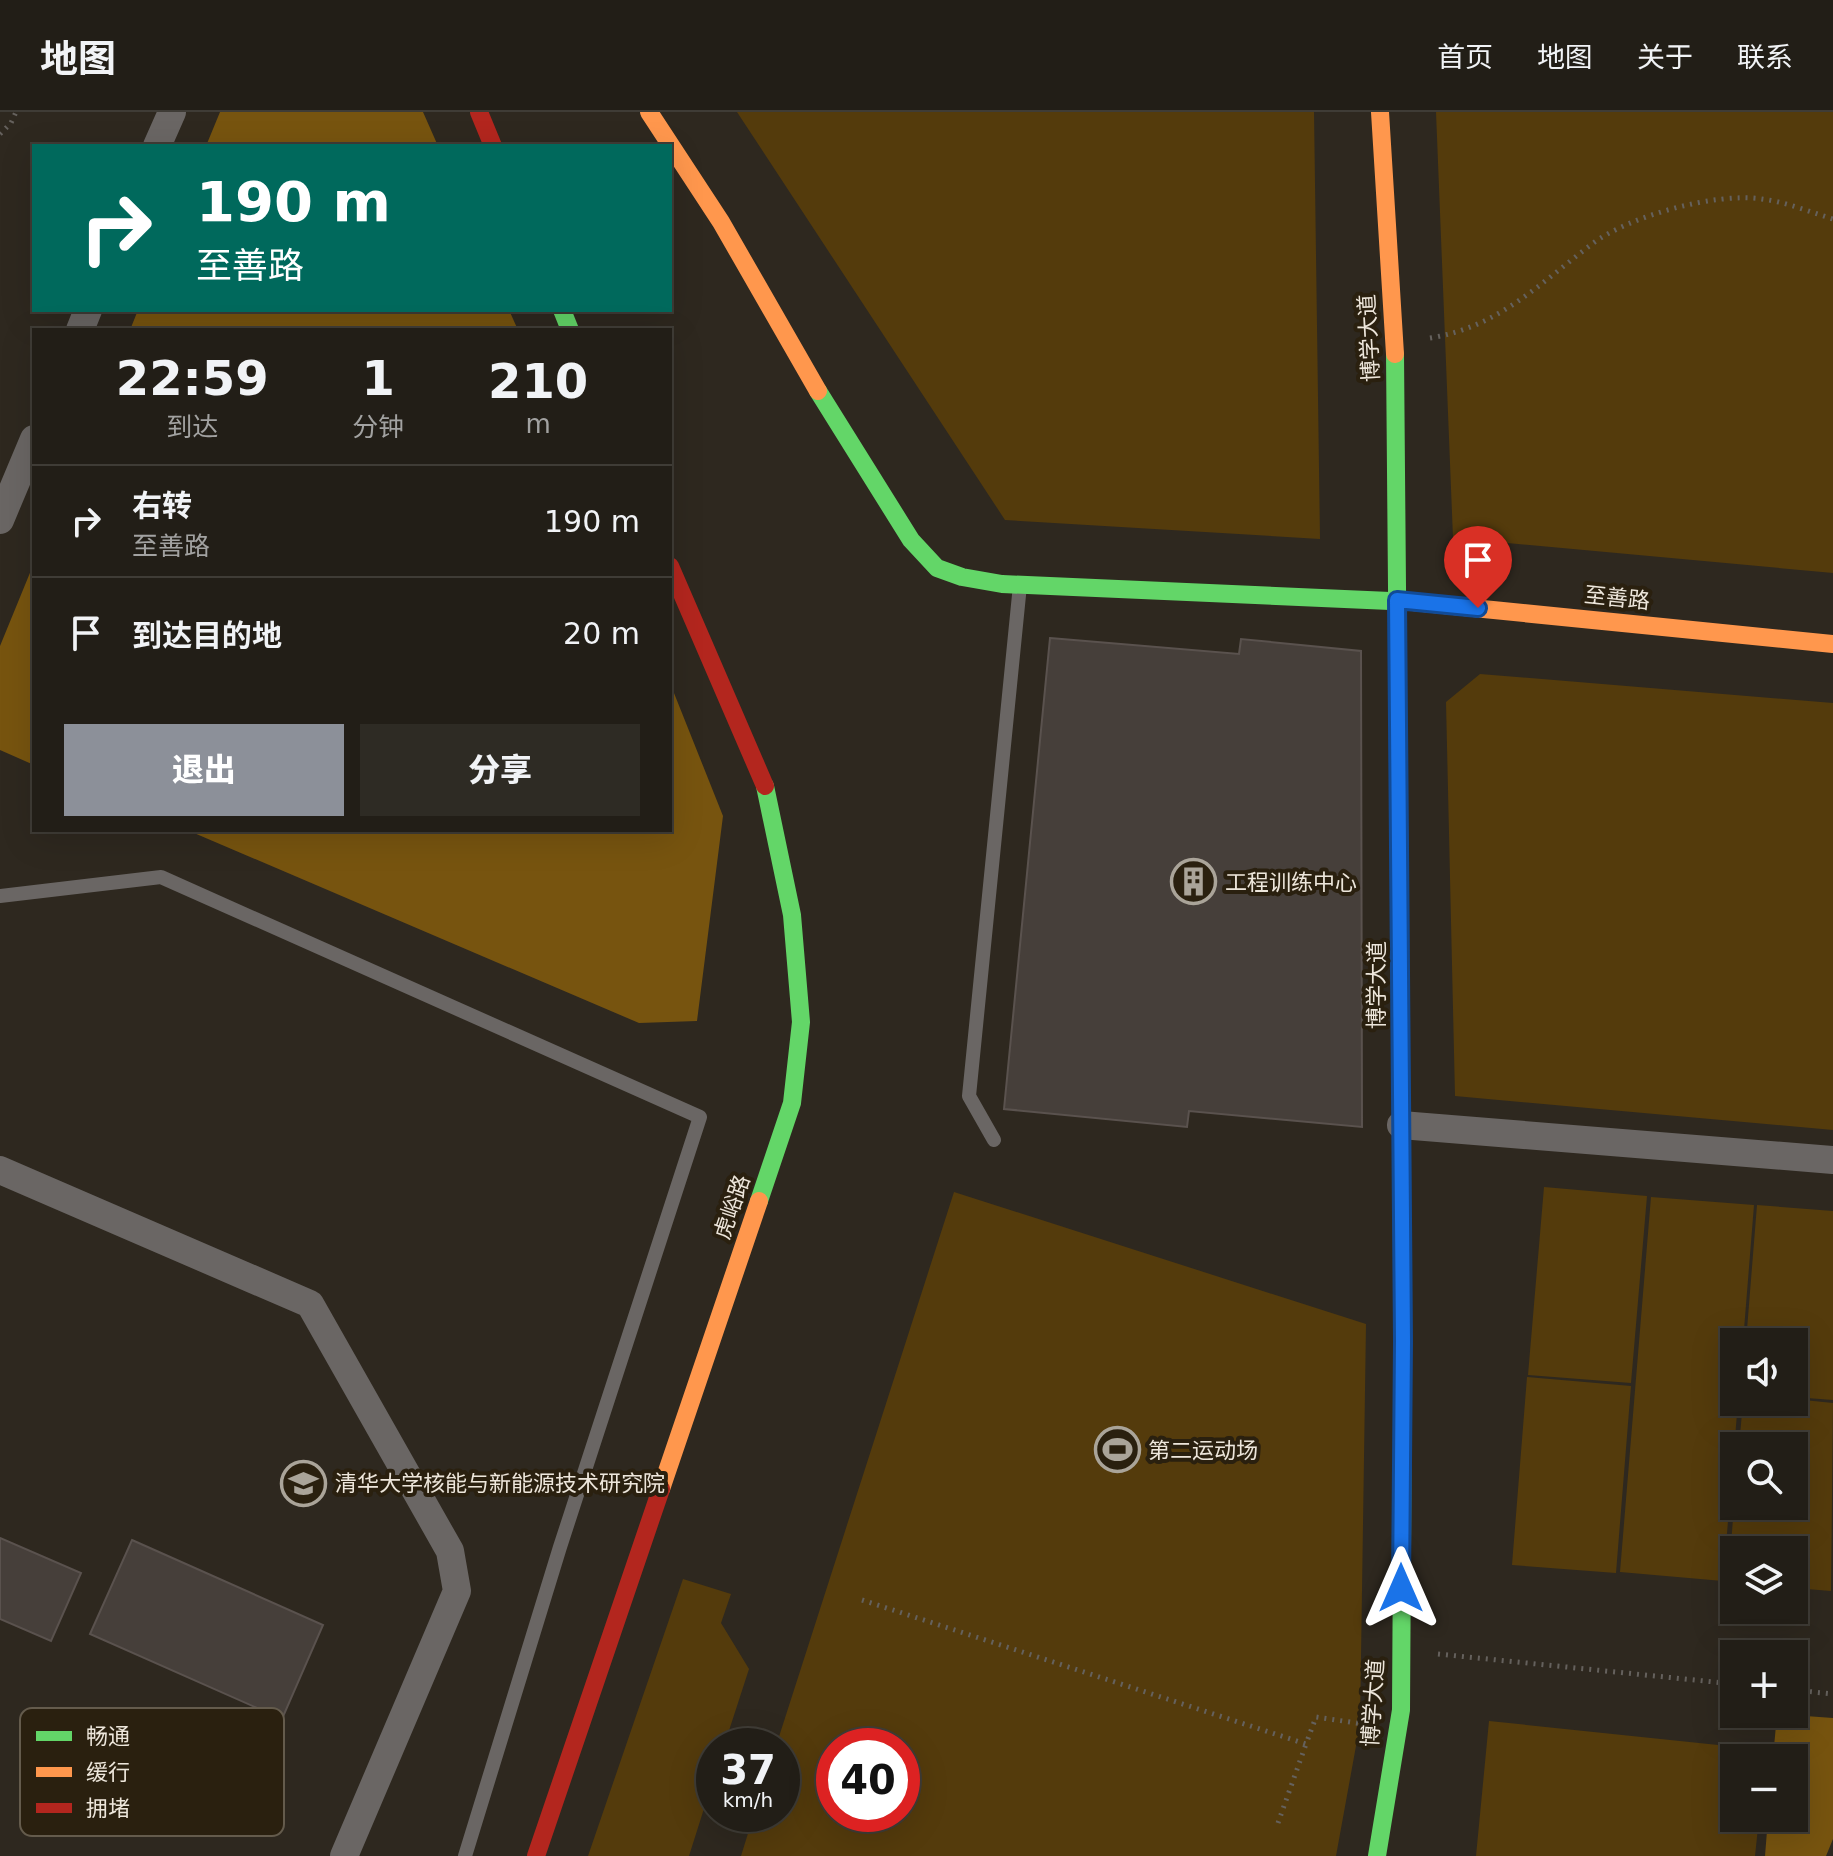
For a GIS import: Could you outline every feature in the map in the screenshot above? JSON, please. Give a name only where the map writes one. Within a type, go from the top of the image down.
[{"type":"street","points":[[158,144],[172,112]]},
{"type":"street","points":[[479,112],[492,144]]},
{"type":"street","name":"至善路","points":[[649,112],[670,144]]},
{"type":"street","name":"博学大道","points":[[1377,1856],[1401,1710],[1397,600],[1393,334],[1380,112]]},
{"type":"street","name":"至善路","points":[[672,147],[721,222],[831,415],[911,540],[937,568],[962,577],[1020,585],[1397,600],[1833,644]]},
{"type":"street","points":[[0,520],[32,444]]},
{"type":"street","name":"虎峪路","points":[[536,1856],[792,1103],[801,1022],[792,915],[766,788],[672,571]]},
{"type":"street","points":[[1401,1125],[1833,1160]]},
{"type":"street","points":[[0,1170],[310,1304],[450,1551],[457,1591],[344,1856]]},
{"type":"lane","points":[[994,1140],[969,1096],[1020,585]]},
{"type":"lane","points":[[0,896],[161,877],[700,1117],[560,1547],[465,1856]]},
{"type":"path","points":[[0,134],[11,123],[16,112]]},
{"type":"path","points":[[1393,334],[1420,339],[1470,328],[1536,290],[1594,242],[1620,228],[1699,202],[1762,199],[1833,219]]},
{"type":"path","points":[[862,1600],[1306,1744]]},
{"type":"path","points":[[1401,1650],[1720,1683]]},
{"type":"path","points":[[1808,1691],[1833,1694]]},
{"type":"path","points":[[1278,1823],[1316,1717],[1373,1726]]},
{"type":"shaded area","points":[[220,112],[423,112],[437,144],[207,144]]},
{"type":"shaded area","points":[[737,112],[1314,112],[1320,539],[1005,520]]},
{"type":"shaded area","points":[[1436,112],[1833,112],[1833,573],[1453,538]]},
{"type":"shaded area","points":[[137,312],[510,312],[517,328],[131,328]]},
{"type":"shaded area","points":[[32,568],[32,764],[0,750],[0,646]]},
{"type":"shaded area","points":[[1480,674],[1833,703],[1833,1130],[1455,1096],[1446,702]]},
{"type":"shaded area","points":[[672,688],[723,816],[697,1021],[639,1023],[192,832],[672,832]]},
{"type":"shaded area","points":[[1544,1187],[1647,1196],[1631,1383],[1528,1375]]},
{"type":"shaded area","name":"第二运动场","points":[[954,1192],[1366,1324],[1360,1724],[1336,1856],[741,1856],[748,1832],[800,1832],[800,1728],[782,1728]]},
{"type":"shaded area","points":[[1651,1197],[1754,1205],[1744,1328],[1720,1328],[1720,1416],[1737,1416],[1735,1432],[1720,1432],[1720,1520],[1728,1520],[1727,1536],[1720,1536],[1720,1581],[1620,1572]]},
{"type":"shaded area","points":[[1757,1205],[1833,1211],[1833,1400],[1808,1398],[1808,1328],[1747,1328]]},
{"type":"shaded area","points":[[1527,1377],[1631,1386],[1616,1573],[1512,1565]]},
{"type":"shaded area","points":[[1808,1400],[1833,1403],[1831,1591],[1808,1589],[1808,1536],[1732,1536],[1733,1520],[1808,1520],[1808,1432],[1740,1432],[1742,1416],[1808,1416]]},
{"type":"shaded area","points":[[683,1579],[731,1594],[721,1623],[749,1669],[730,1728],[696,1728],[697,1832],[689,1856],[588,1856]]},
{"type":"shaded area","points":[[1808,1716],[1833,1718],[1833,1839],[1826,1856],[1765,1856],[1767,1832],[1808,1832],[1808,1744],[1774,1744],[1776,1728],[1808,1728]]},
{"type":"shaded area","points":[[1489,1721],[1720,1745],[1720,1832],[1758,1832],[1755,1856],[1476,1856]]},
{"type":"building","name":"工程训练中心","points":[[1050,638],[1239,654],[1241,639],[1361,651],[1362,1127],[1189,1111],[1187,1127],[1004,1109]]},
{"type":"building","points":[[0,1538],[81,1573],[51,1641],[0,1619]]},
{"type":"building","points":[[132,1540],[323,1625],[284,1714],[284,1708],[257,1708],[90,1634]]},
{"type":"traffic: fast","points":[[563,312],[569,328]]},
{"type":"traffic: fast","points":[[1395,354],[1399,820]]},
{"type":"traffic: fast","points":[[818,391],[911,540],[937,568],[962,577],[1002,584],[1413,602]]},
{"type":"traffic: fast","points":[[759,1201],[792,1103],[801,1022],[792,915],[765,786]]},
{"type":"traffic: fast","points":[[1377,1856],[1401,1710],[1403,1383]]},
{"type":"traffic: slow","points":[[649,112],[670,144]]},
{"type":"traffic: slow","points":[[1380,112],[1395,354]]},
{"type":"traffic: slow","points":[[672,147],[721,222],[818,391]]},
{"type":"traffic: slow","points":[[1413,602],[1833,644]]},
{"type":"traffic: slow","points":[[1399,820],[1403,1383]]},
{"type":"traffic: slow","points":[[661,1489],[759,1201]]},
{"type":"traffic: jam","points":[[479,112],[492,144]]},
{"type":"traffic: jam","points":[[672,571],[765,786]]},
{"type":"traffic: jam","points":[[536,1856],[661,1489]]},
{"type":"place","name":"工程训练中心","points":[[1194,882]]},
{"type":"place","name":"第二运动场","points":[[1117,1450]]},
{"type":"place","name":"清华大学核能与新能源技术研究院","points":[[304,1483]]},
{"type":"route","points":[[1401,1588],[1403,1341],[1397,600],[1478,608]]}]
